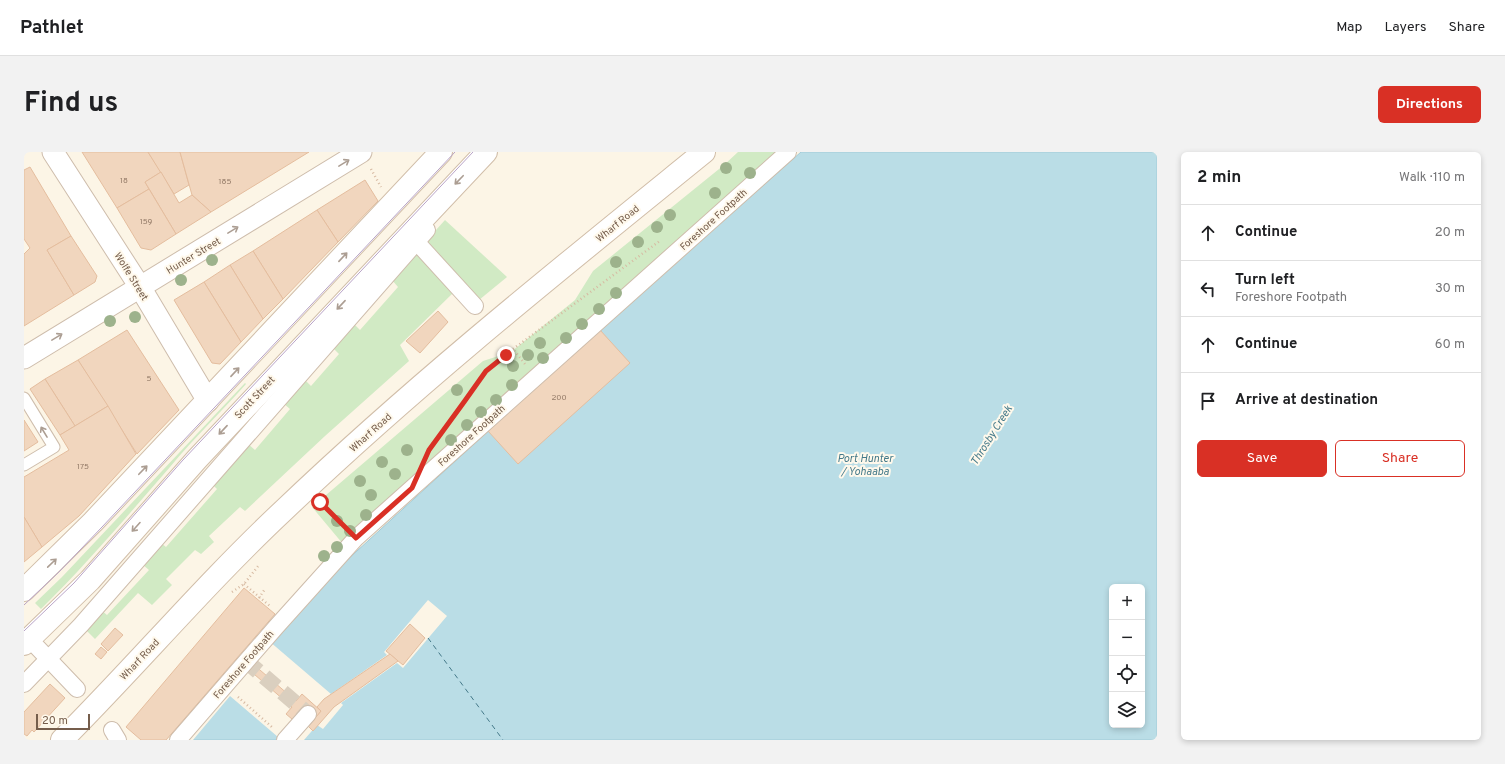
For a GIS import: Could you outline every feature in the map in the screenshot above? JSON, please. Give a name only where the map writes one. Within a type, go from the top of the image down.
[{"type":"main road","points":[[24,590],[93,522],[441,152]]},
{"type":"main road","name":"Scott Street","points":[[31,645],[221,432],[486,152]]},
{"type":"main road","name":"Wharf Road","points":[[62,740],[94,708],[174,620],[283,510],[393,410],[492,326],[704,152]]},
{"type":"street","name":"Wolfe Street","points":[[53,152],[140,287],[208,401]]},
{"type":"street","name":"Foreshore Footpath","points":[[178,740],[276,626],[356,538],[788,152]]},
{"type":"street","name":"Hunter Street","points":[[24,358],[140,287],[365,159]]},
{"type":"street","points":[[24,684],[81,625],[414,239],[440,216]]},
{"type":"street","points":[[414,239],[475,306]]},
{"type":"street","points":[[31,645],[49,658],[77,689]]},
{"type":"street","points":[[281,736],[308,714]]},
{"type":"lane","points":[[24,398],[54,447],[24,465]]},
{"type":"path","points":[[365,159],[382,189]]},
{"type":"path","points":[[429,450],[486,371],[513,349],[662,240]]},
{"type":"path","points":[[513,349],[536,377]]},
{"type":"path","points":[[320,502],[356,538]]},
{"type":"path","points":[[258,566],[244,584],[259,598],[265,589]]},
{"type":"path","points":[[235,695],[281,736]]},
{"type":"green space","points":[[738,152],[783,152],[343,544],[312,507],[483,361],[511,352],[575,300],[593,271]]},
{"type":"green space","points":[[445,220],[507,277],[479,300],[426,241]]},
{"type":"green space","points":[[417,251],[453,293],[400,345],[409,361],[325,436],[245,511],[240,507],[209,536],[214,542],[201,554],[195,550],[166,579],[172,585],[152,605],[138,593],[95,639],[85,629],[101,610],[107,615],[149,570],[142,564],[161,543],[166,547],[217,489],[212,484],[247,443],[255,450],[290,409],[283,403],[304,379],[311,386],[339,354],[332,347],[353,323],[360,330],[398,287],[392,280]]},
{"type":"green space","points":[[245,383],[246,384],[188,446],[91,557],[41,609],[35,603],[62,577]]},
{"type":"water","name":"Port Hunter / Yohaaba","points":[[801,152],[1157,152],[1157,740],[190,740],[334,572],[566,360]]},
{"type":"pier","points":[[428,600],[447,616],[403,668],[397,663],[341,703],[343,705],[323,729],[317,725],[304,740],[276,740],[278,737],[230,696],[193,740],[188,740],[269,641],[331,694],[387,655],[384,652]]},
{"type":"building","points":[[82,152],[148,152],[161,172],[145,182],[149,189],[117,208]]},
{"type":"building","points":[[148,152],[180,152],[189,185],[174,194]]},
{"type":"building","points":[[180,152],[309,152],[211,212],[192,195]]},
{"type":"building","points":[[30,167],[71,236],[47,250],[74,295],[24,326],[24,254],[30,248],[24,239],[24,170]]},
{"type":"building","points":[[161,172],[179,203],[192,195],[211,212],[176,234],[145,182]]},
{"type":"building","points":[[365,180],[378,201],[338,242],[317,210]]},
{"type":"building","points":[[149,189],[176,234],[151,250],[141,248],[117,208]]},
{"type":"building","points":[[317,210],[338,242],[283,299],[253,251]]},
{"type":"building","points":[[71,236],[97,276],[95,282],[74,295],[47,250]]},
{"type":"building","points":[[253,251],[283,299],[263,319],[230,265]]},
{"type":"building","points":[[230,265],[263,319],[241,342],[204,282]]},
{"type":"building","points":[[204,282],[241,342],[220,364],[212,363],[174,300]]},
{"type":"building","points":[[438,311],[448,322],[420,353],[406,341]]},
{"type":"building","points":[[127,330],[179,410],[137,454],[78,360]]},
{"type":"building","points":[[600,330],[630,363],[518,464],[488,431]]},
{"type":"building","points":[[78,360],[108,406],[75,426],[45,379]]},
{"type":"building","points":[[45,379],[75,426],[60,435],[30,389]]},
{"type":"building","points":[[108,406],[136,454],[79,516],[42,547],[24,517],[24,477],[69,450],[60,435]]},
{"type":"building","points":[[24,420],[38,442],[24,451]]},
{"type":"building","points":[[24,517],[42,547],[24,562]]},
{"type":"building","points":[[244,588],[275,614],[166,740],[141,740],[126,727]]},
{"type":"building","points":[[410,624],[425,638],[403,665],[386,651]]},
{"type":"building","points":[[115,628],[123,635],[108,651],[101,644]]},
{"type":"building","points":[[101,647],[107,652],[101,659],[95,654]]},
{"type":"building","points":[[390,654],[398,661],[334,707],[313,731],[308,726],[321,711],[317,707],[324,699]]},
{"type":"building","points":[[246,658],[296,701],[302,694],[321,711],[305,730],[286,714],[292,707],[247,668]]},
{"type":"building","points":[[50,684],[65,698],[34,732],[32,730],[27,736],[24,734],[24,712]]},
{"type":"ferry route","points":[[428,638],[503,740]]},
{"type":"tunnel","points":[[246,661],[308,714]]},
{"type":"tram line","points":[[24,605],[59,572],[102,527],[455,152]]},
{"type":"tram line","points":[[24,631],[74,583],[183,460],[473,152]]},
{"type":"route","points":[[320,502],[356,538],[412,488],[429,450],[486,371],[506,355]]},
{"type":"water label","name":"Throsby Creek","points":[[991,435]]}]
